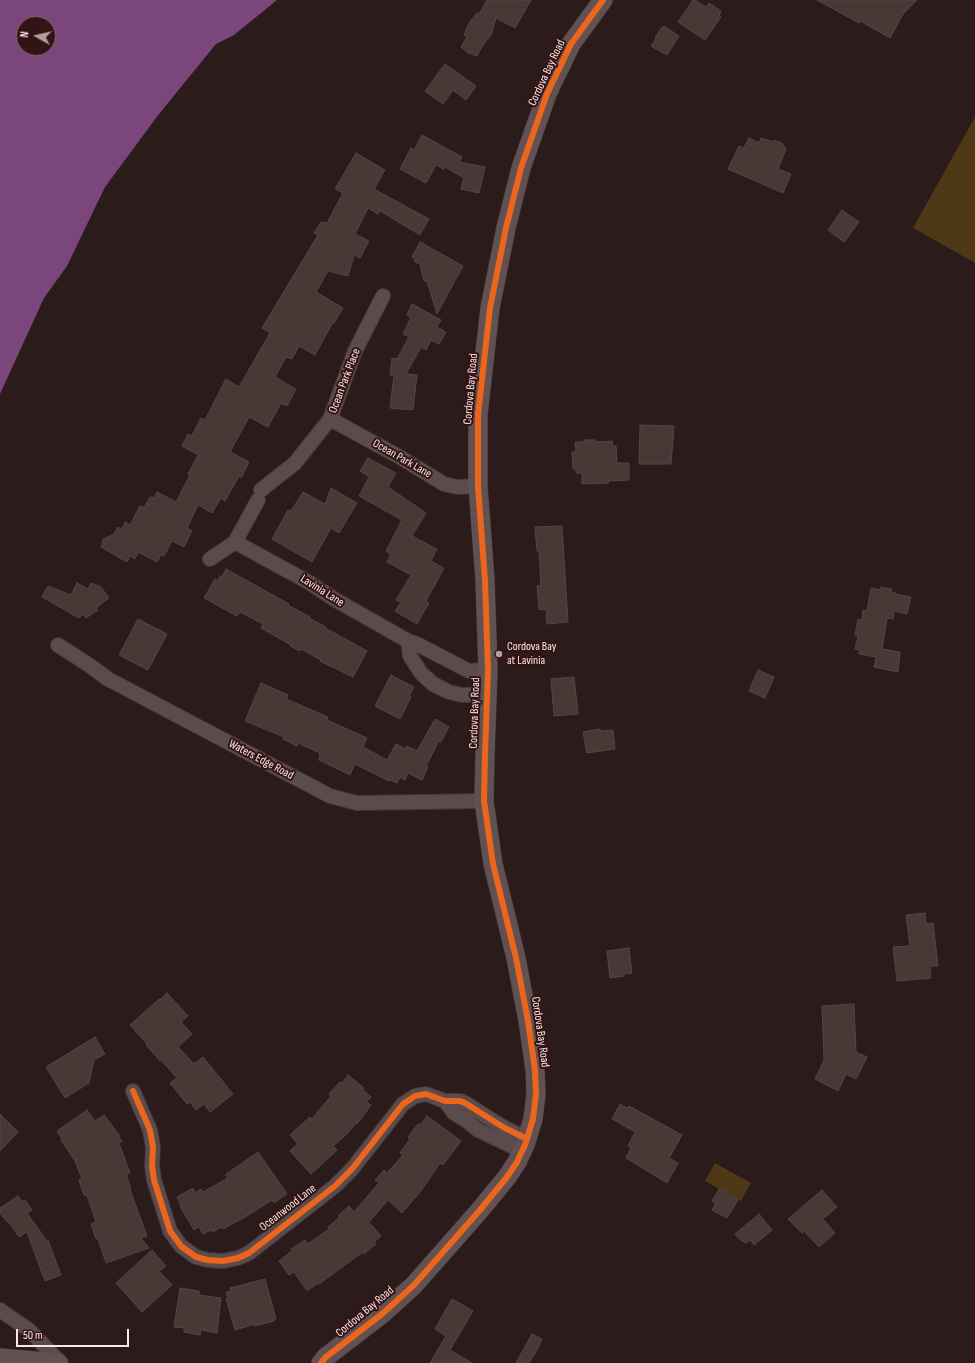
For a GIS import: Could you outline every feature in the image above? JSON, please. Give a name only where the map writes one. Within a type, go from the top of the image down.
[{"type":"main road","name":"Cordova Bay Road","points":[[320,1361],[382,1314],[414,1285],[507,1178],[525,1145],[533,1119],[536,1094],[535,1070],[523,988],[493,864],[484,801],[488,670],[485,581],[478,486],[478,415],[490,308],[506,228],[521,168],[547,94],[571,44],[603,0]]},
{"type":"main road","points":[[0,1358],[58,1363]]},
{"type":"street","name":"Ocean Park Place","points":[[235,542],[259,495],[295,464],[330,419],[356,351],[383,296]]},
{"type":"street","name":"Ocean Park Lane","points":[[330,419],[398,456],[444,484],[457,487],[478,486]]},
{"type":"street","name":"Lavinia Lane","points":[[235,542],[310,583],[334,600],[408,641],[417,644],[469,671],[488,670]]},
{"type":"street","points":[[210,559],[235,542]]},
{"type":"street","points":[[408,641],[410,656],[420,673],[433,684],[448,692],[462,695],[487,694]]},
{"type":"street","name":"Waters Edge Road","points":[[58,645],[108,679],[330,796],[357,803],[484,801]]},
{"type":"street","name":"Oceanwood Lane","points":[[133,1091],[150,1130],[153,1147],[152,1166],[154,1180],[170,1231],[181,1246],[196,1257],[208,1260],[223,1261],[238,1258],[249,1253],[335,1186],[352,1169],[403,1104],[415,1096],[426,1094],[444,1101],[460,1101],[465,1103],[503,1127],[525,1145]]},
{"type":"street","points":[[0,1310],[29,1330],[61,1363]]},
{"type":"shaded area","points":[[0,0],[277,0],[234,35],[216,44],[159,114],[105,187],[67,266],[44,298],[0,394]]},
{"type":"shaded area","points":[[975,117],[975,263],[913,228]]},
{"type":"shaded area","points":[[715,1163],[751,1183],[741,1201],[705,1181]]},
{"type":"building","points":[[487,0],[531,0],[515,28],[496,18],[491,35],[477,56],[468,53],[461,47],[467,37],[464,35],[469,23],[477,13],[479,14]]},
{"type":"building","points":[[693,0],[706,7],[709,3],[721,11],[719,15],[721,17],[705,40],[678,22]]},
{"type":"building","points":[[817,0],[917,0],[903,14],[890,38],[860,21],[859,23]]},
{"type":"building","points":[[664,26],[679,36],[667,55],[651,46]]},
{"type":"building","points":[[445,64],[476,86],[466,100],[453,90],[443,104],[425,91]]},
{"type":"building","points":[[422,135],[462,157],[459,162],[485,167],[479,193],[461,189],[464,178],[445,167],[444,169],[436,165],[426,183],[400,169],[411,148],[414,150]]},
{"type":"building","points":[[749,138],[759,143],[761,138],[773,142],[774,140],[782,143],[786,149],[778,169],[791,174],[783,193],[728,169],[739,146],[744,148]]},
{"type":"building","points":[[356,153],[385,170],[374,189],[429,219],[420,235],[380,211],[378,214],[368,208],[355,234],[369,241],[360,258],[354,255],[348,276],[328,271],[316,292],[343,308],[334,323],[333,322],[315,355],[299,346],[292,359],[286,357],[275,377],[296,389],[287,406],[281,403],[268,427],[249,417],[230,452],[249,462],[241,478],[239,476],[225,501],[221,498],[212,513],[198,505],[187,528],[192,531],[184,547],[172,541],[164,556],[161,555],[157,562],[138,552],[135,559],[130,556],[127,562],[101,547],[103,539],[113,535],[118,527],[122,529],[125,522],[130,525],[140,506],[144,508],[150,497],[154,498],[157,492],[176,502],[190,475],[188,474],[198,455],[182,446],[188,434],[192,436],[201,418],[205,420],[226,379],[239,387],[270,333],[262,328],[318,235],[314,233],[321,222],[327,223],[343,193],[335,189]]},
{"type":"building","points":[[842,210],[859,222],[844,242],[828,230]]},
{"type":"building","points":[[420,242],[463,266],[437,314],[427,281],[424,281],[420,264],[414,261],[415,259],[412,257]]},
{"type":"building","points":[[412,304],[441,320],[437,327],[446,332],[439,344],[431,340],[426,350],[421,347],[406,374],[417,375],[413,410],[390,408],[394,375],[390,375],[392,358],[397,359],[409,337],[403,334],[411,318],[407,315]]},
{"type":"building","points":[[640,425],[674,426],[671,464],[639,464]]},
{"type":"building","points":[[584,440],[596,440],[596,442],[612,441],[613,446],[616,446],[617,463],[629,463],[629,480],[608,481],[609,483],[582,484],[582,473],[576,473],[576,469],[573,469],[572,452],[576,452],[575,442],[584,442]]},
{"type":"building","points":[[368,458],[396,473],[388,487],[426,513],[412,536],[437,549],[431,561],[444,568],[426,601],[429,603],[417,624],[395,611],[401,602],[396,600],[411,575],[387,562],[391,554],[386,551],[402,520],[359,496],[369,477],[360,471]]},
{"type":"building","points":[[331,488],[357,503],[339,533],[331,528],[312,562],[272,539],[288,510],[291,511],[303,492],[325,504]]},
{"type":"building","points":[[562,526],[568,622],[547,624],[546,609],[539,610],[537,586],[541,586],[539,551],[537,551],[535,527]]},
{"type":"building","points":[[226,569],[289,604],[288,605],[326,627],[325,628],[367,651],[353,677],[320,661],[321,660],[301,649],[300,651],[290,646],[291,645],[261,628],[263,624],[240,612],[237,616],[204,598],[215,579],[218,581]]},
{"type":"building","points":[[77,583],[88,589],[91,583],[101,587],[109,598],[96,608],[98,610],[86,618],[83,614],[79,618],[42,597],[48,586],[71,595]]},
{"type":"building","points":[[881,587],[892,589],[891,592],[896,594],[911,597],[907,614],[894,611],[893,619],[887,618],[882,649],[900,652],[898,672],[874,667],[876,657],[859,654],[859,650],[855,649],[858,636],[855,635],[858,619],[862,620],[863,610],[867,611],[871,588],[881,590]]},
{"type":"building","points":[[138,619],[167,634],[148,670],[119,655]]},
{"type":"building","points":[[758,670],[774,677],[765,698],[749,691]]},
{"type":"building","points":[[391,675],[414,687],[409,696],[411,697],[400,719],[375,706]]},
{"type":"building","points":[[574,677],[578,714],[554,716],[551,679]]},
{"type":"building","points":[[261,683],[288,695],[286,699],[328,717],[327,720],[367,738],[363,747],[387,760],[396,744],[406,749],[407,746],[417,751],[435,719],[449,727],[441,742],[439,741],[426,766],[428,767],[422,780],[408,773],[405,780],[400,777],[397,783],[391,780],[389,781],[355,764],[350,775],[319,760],[320,753],[298,743],[297,746],[283,739],[284,737],[245,721]]},
{"type":"building","points":[[600,729],[600,731],[613,730],[615,749],[587,753],[583,732]]},
{"type":"building","points":[[925,913],[926,924],[933,923],[938,966],[930,966],[931,978],[897,981],[893,947],[910,946],[906,915]]},
{"type":"building","points":[[629,948],[632,973],[610,978],[607,951]]},
{"type":"building","points":[[167,993],[188,1016],[181,1022],[192,1034],[178,1047],[194,1064],[203,1057],[233,1094],[210,1112],[204,1104],[196,1110],[190,1102],[187,1104],[170,1083],[177,1078],[161,1060],[160,1061],[130,1025]]},
{"type":"building","points":[[854,1004],[856,1052],[867,1057],[856,1079],[846,1074],[838,1091],[815,1079],[824,1060],[822,1006]]},
{"type":"building","points":[[95,1037],[105,1054],[94,1060],[89,1083],[65,1098],[46,1067]]},
{"type":"building","points":[[348,1075],[364,1088],[363,1090],[371,1097],[366,1102],[371,1105],[357,1124],[356,1123],[347,1134],[333,1146],[337,1150],[311,1174],[290,1151],[298,1144],[290,1135],[310,1117],[312,1119],[331,1096],[329,1094],[340,1082],[342,1083]]},
{"type":"building","points":[[620,1104],[627,1108],[629,1106],[682,1135],[669,1158],[678,1163],[667,1183],[626,1158],[631,1148],[628,1146],[635,1132],[612,1119]]},
{"type":"building","points":[[87,1110],[95,1121],[104,1115],[120,1136],[119,1137],[122,1141],[119,1143],[130,1173],[126,1174],[131,1189],[130,1190],[147,1236],[141,1238],[149,1248],[106,1263],[91,1224],[96,1222],[87,1195],[84,1195],[79,1180],[82,1179],[75,1161],[61,1140],[62,1139],[57,1131]]},
{"type":"building","points":[[0,1114],[18,1132],[0,1151]]},
{"type":"building","points":[[427,1116],[461,1141],[443,1165],[440,1163],[421,1191],[402,1213],[388,1200],[369,1222],[381,1236],[374,1242],[376,1244],[364,1254],[363,1252],[307,1291],[294,1272],[289,1275],[279,1261],[292,1251],[291,1249],[305,1240],[308,1244],[329,1229],[328,1227],[340,1217],[338,1216],[349,1206],[354,1212],[379,1183],[375,1180],[384,1170],[387,1173],[403,1155],[400,1153],[410,1139],[408,1137],[418,1124],[420,1125]]},
{"type":"building","points":[[258,1152],[287,1194],[274,1203],[272,1200],[223,1229],[222,1227],[212,1232],[211,1230],[203,1234],[199,1227],[194,1230],[180,1206],[181,1205],[177,1197],[193,1188],[195,1193],[201,1189],[203,1192],[228,1178],[225,1175]]},
{"type":"building","points":[[719,1189],[738,1200],[727,1218],[712,1210],[716,1203],[712,1201]]},
{"type":"building","points":[[822,1190],[837,1207],[823,1219],[835,1233],[819,1247],[804,1231],[802,1233],[788,1219]]},
{"type":"building","points":[[18,1196],[22,1202],[25,1200],[32,1210],[27,1213],[47,1241],[48,1240],[61,1275],[45,1281],[27,1232],[19,1237],[8,1221],[7,1222],[0,1213],[0,1208]]},
{"type":"building","points":[[759,1214],[772,1230],[754,1245],[750,1240],[746,1243],[740,1240],[735,1234]]},
{"type":"building","points":[[152,1250],[166,1266],[159,1271],[172,1285],[142,1312],[116,1283]]},
{"type":"building","points":[[265,1279],[276,1319],[273,1319],[274,1321],[255,1326],[255,1324],[235,1330],[226,1298],[228,1299],[226,1292],[231,1291],[230,1288]]},
{"type":"building","points":[[180,1288],[199,1291],[199,1295],[221,1298],[217,1333],[201,1330],[200,1335],[184,1332],[184,1328],[174,1327]]},
{"type":"building","points":[[452,1299],[473,1311],[450,1350],[472,1363],[430,1363],[446,1336],[435,1329]]},
{"type":"building","points":[[532,1334],[542,1339],[537,1350],[529,1363],[516,1363]]},
{"type":"cycle path","points":[[321,1363],[326,1357],[382,1314],[414,1285],[480,1210],[507,1177],[517,1162],[525,1145],[533,1119],[536,1094],[535,1070],[528,1021],[516,958],[493,864],[484,801],[488,670],[485,581],[478,486],[478,415],[490,308],[506,228],[521,168],[547,94],[571,44],[603,0]]},
{"type":"cycle path","points":[[133,1091],[150,1130],[153,1147],[152,1166],[154,1180],[170,1231],[181,1246],[196,1257],[208,1260],[223,1261],[238,1258],[249,1253],[335,1186],[352,1169],[403,1104],[415,1096],[426,1094],[445,1101],[460,1101],[503,1127],[527,1139]]},
{"type":"place","name":"Cordova Bay at Lavinia","points":[[499,654]]}]
